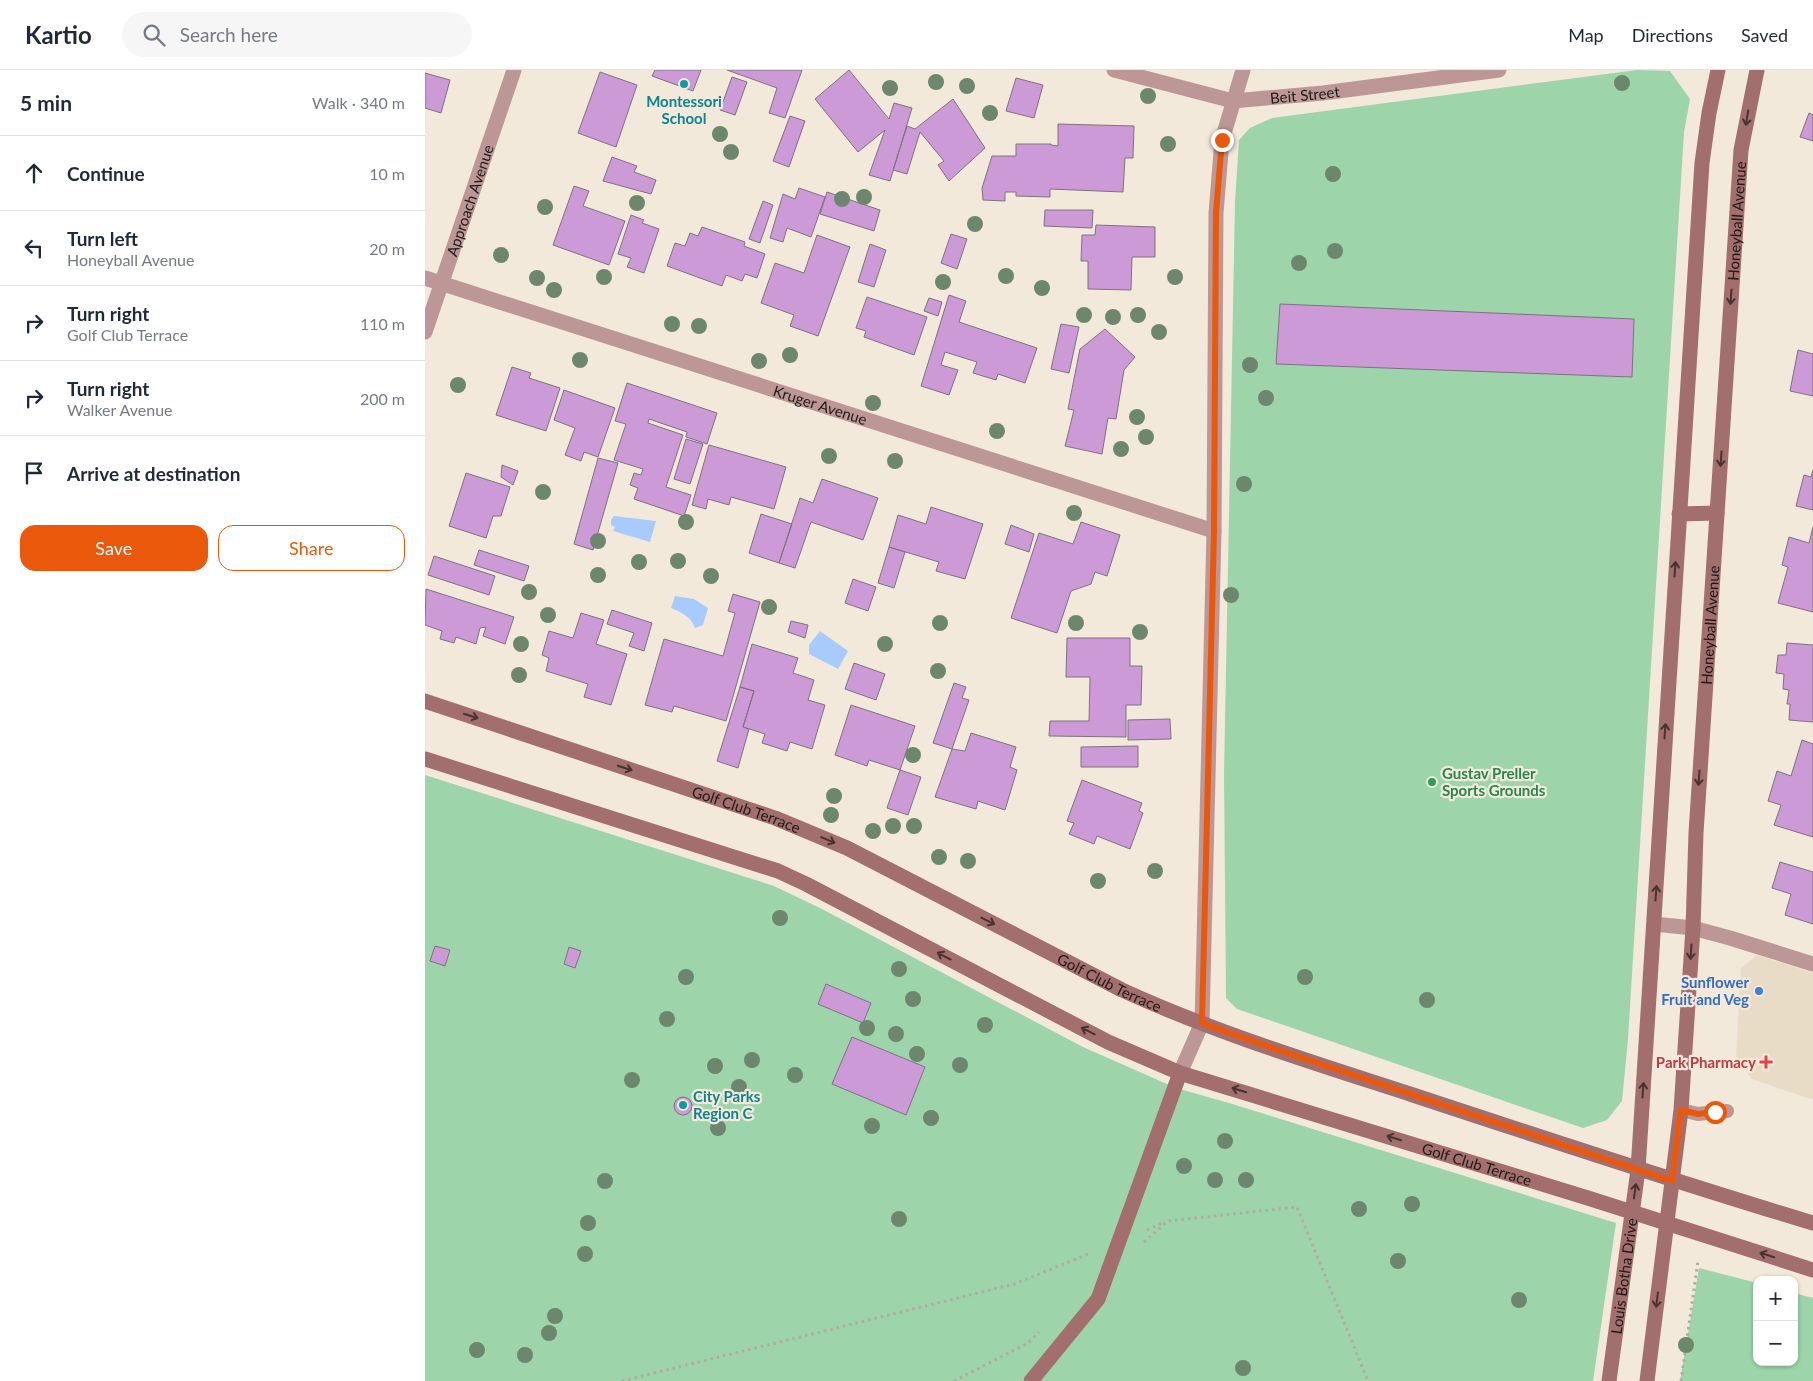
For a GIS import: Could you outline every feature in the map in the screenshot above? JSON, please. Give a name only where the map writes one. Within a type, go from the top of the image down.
[{"type":"street","name":"Approach Avenue","points":[[425,332],[440,283],[514,70]]},
{"type":"street","name":"Beit Street","points":[[1114,70],[1233,101],[1323,93],[1499,70]]},
{"type":"street","points":[[1031,1381],[1098,1299],[1180,1073],[1202,1023],[1214,531],[1216,213],[1222,140],[1243,70]]},
{"type":"street","points":[[1638,1170],[1702,163],[1709,113],[1719,70]]},
{"type":"street","name":"Honeyball Avenue","points":[[1672,1181],[1681,1110],[1693,928],[1696,833],[1741,150],[1757,70]]},
{"type":"street","name":"Kruger Avenue","points":[[425,278],[1214,531]]},
{"type":"street","points":[[1679,514],[1717,514]]},
{"type":"street","name":"Golf Club Terrace","points":[[425,701],[775,818],[847,848],[1122,990],[1163,1009],[1278,1050],[1638,1170],[1813,1223]]},
{"type":"street","name":"Golf Club Terrace","points":[[425,759],[778,871],[1108,1042],[1180,1073],[1237,1089],[1813,1270]]},
{"type":"street","points":[[1654,924],[1693,928],[1813,964]]},
{"type":"street","name":"Louis Botha Drive","points":[[1609,1381],[1638,1170]]},
{"type":"street","points":[[1647,1381],[1672,1181]]},
{"type":"lane","points":[[1681,1110],[1698,1114],[1727,1111]]},
{"type":"path","points":[[1141,1232],[1168,1221],[1297,1207],[1369,1381]]},
{"type":"path","points":[[1138,1247],[1168,1221]]},
{"type":"path","points":[[622,1381],[1015,1284],[1095,1251]]},
{"type":"path","points":[[1681,1381],[1698,1261]]},
{"type":"path","points":[[954,1381],[1028,1342],[1042,1330]]},
{"type":"shaded area","points":[[1757,955],[1813,973],[1813,1100],[1752,1079],[1736,1057],[1741,968]]},
{"type":"green space","name":"Gustav Preller Sports Grounds","points":[[1637,70],[1670,71],[1690,99],[1684,132],[1628,1039],[1622,1101],[1607,1120],[1583,1128],[1237,1009],[1226,998],[1224,775],[1235,202],[1239,140],[1250,128],[1272,118]]},
{"type":"green space","points":[[425,775],[774,886],[820,908],[1083,1047],[1176,1088],[1616,1223],[1593,1381],[425,1381]]},
{"type":"green space","points":[[1699,1268],[1753,1282],[1753,1366],[1798,1366],[1798,1294],[1813,1298],[1813,1381],[1680,1381]]},
{"type":"water","points":[[614,516],[656,521],[650,542],[613,531],[615,527],[611,525],[611,520]]},
{"type":"water","points":[[675,596],[694,599],[708,608],[703,625],[695,628],[689,618],[671,608]]},
{"type":"water","points":[[820,631],[848,651],[838,669],[809,654],[809,645]]},
{"type":"building","name":"Montessori School","points":[[655,70],[701,70],[693,91],[652,76]]},
{"type":"building","points":[[727,70],[802,70],[785,118],[769,113],[777,88]]},
{"type":"building","points":[[849,70],[889,119],[894,103],[912,108],[890,181],[869,175],[885,130],[858,152],[815,99]]},
{"type":"building","points":[[600,72],[637,85],[616,147],[578,133]]},
{"type":"building","points":[[425,73],[450,80],[441,113],[425,108]]},
{"type":"building","points":[[732,77],[747,82],[735,115],[720,110]]},
{"type":"building","points":[[1016,78],[1043,85],[1034,118],[1006,111]]},
{"type":"building","points":[[953,99],[985,148],[949,181],[938,165],[944,161],[920,132],[907,174],[893,170],[907,126],[915,129]]},
{"type":"building","points":[[1809,113],[1813,115],[1813,141],[1800,137]]},
{"type":"building","points":[[790,116],[805,121],[789,167],[773,161]]},
{"type":"building","points":[[1058,124],[1134,126],[1133,158],[1125,158],[1123,192],[1050,189],[1050,197],[1016,196],[1016,192],[1005,192],[1005,201],[983,200],[982,188],[992,156],[1016,156],[1016,144],[1051,144],[1058,146]]},
{"type":"building","points":[[612,157],[637,166],[634,172],[656,180],[651,194],[603,181]]},
{"type":"building","points":[[574,186],[589,191],[583,206],[625,221],[609,265],[553,245]]},
{"type":"building","points":[[799,188],[825,197],[811,237],[787,228],[783,242],[770,238],[783,194],[795,199]]},
{"type":"building","points":[[827,192],[880,210],[874,231],[820,214]]},
{"type":"building","points":[[763,201],[773,205],[760,243],[749,239]]},
{"type":"building","points":[[1045,210],[1093,210],[1092,228],[1044,226]]},
{"type":"building","points":[[631,215],[644,220],[642,223],[659,229],[644,273],[627,267],[631,258],[618,254]]},
{"type":"building","points":[[1096,225],[1155,227],[1155,257],[1132,257],[1131,290],[1088,289],[1088,261],[1081,261],[1082,235],[1095,235]]},
{"type":"building","points":[[702,227],[745,242],[744,246],[765,254],[757,278],[745,274],[742,281],[726,275],[722,286],[667,266],[675,243],[685,246],[690,233],[698,236]]},
{"type":"building","points":[[951,234],[967,239],[957,269],[941,263]]},
{"type":"building","points":[[817,235],[850,247],[818,336],[790,326],[794,315],[761,303],[775,263],[804,273]]},
{"type":"building","points":[[870,244],[886,250],[874,287],[858,282]]},
{"type":"building","points":[[949,295],[966,301],[959,322],[1037,348],[1025,383],[998,374],[996,380],[973,373],[977,362],[945,352],[941,365],[958,370],[949,395],[921,386]]},
{"type":"building","points":[[867,297],[927,317],[914,355],[864,337],[866,331],[856,328]]},
{"type":"building","points":[[929,298],[942,302],[938,316],[924,311]]},
{"type":"building","points":[[1280,304],[1634,319],[1632,377],[1276,364]]},
{"type":"building","points":[[1061,324],[1079,327],[1069,373],[1051,369]]},
{"type":"building","points":[[1105,329],[1135,357],[1124,370],[1116,419],[1108,418],[1102,454],[1065,446],[1074,410],[1068,409],[1080,349]]},
{"type":"building","points":[[1798,350],[1813,354],[1813,396],[1790,391]]},
{"type":"building","points":[[512,367],[531,373],[529,378],[560,388],[546,431],[496,415]]},
{"type":"building","points":[[627,383],[717,413],[707,444],[686,437],[687,432],[649,419],[648,423],[683,435],[666,487],[691,495],[684,516],[634,499],[638,488],[630,485],[634,473],[641,475],[643,469],[614,460],[626,424],[615,421]]},
{"type":"building","points":[[564,390],[615,408],[598,457],[584,452],[581,461],[565,455],[575,428],[554,420]]},
{"type":"building","points":[[686,439],[703,444],[690,484],[674,479]]},
{"type":"building","points":[[709,445],[786,467],[774,509],[731,497],[729,505],[708,499],[706,509],[692,505]]},
{"type":"building","points":[[598,458],[618,463],[593,550],[574,544]]},
{"type":"building","points":[[502,465],[518,471],[513,485],[501,477]]},
{"type":"building","points":[[1813,470],[1813,510],[1796,506],[1804,475],[1811,477]]},
{"type":"building","points":[[466,473],[510,487],[501,516],[493,516],[486,538],[449,526]]},
{"type":"building","points":[[822,479],[878,498],[863,540],[811,522],[795,568],[779,563],[800,498],[813,503]]},
{"type":"building","points":[[931,507],[983,524],[965,579],[936,571],[939,562],[889,547],[898,515],[926,524]]},
{"type":"building","points":[[761,514],[792,524],[779,563],[749,553]]},
{"type":"building","points":[[1081,522],[1120,535],[1107,576],[1095,572],[1091,584],[1071,591],[1057,633],[1011,618],[1039,533],[1073,544]]},
{"type":"building","points":[[1011,525],[1034,534],[1029,552],[1005,544]]},
{"type":"building","points":[[1813,527],[1813,612],[1778,603],[1788,567],[1782,565],[1789,537],[1809,543]]},
{"type":"building","points":[[889,547],[905,552],[894,588],[878,583]]},
{"type":"building","points":[[479,550],[529,566],[524,581],[474,565]]},
{"type":"building","points":[[434,556],[495,576],[489,595],[428,575]]},
{"type":"building","points":[[853,579],[876,587],[868,611],[845,603]]},
{"type":"building","points":[[426,589],[514,617],[505,644],[483,636],[486,627],[480,628],[476,644],[456,637],[454,643],[440,639],[442,631],[425,625]]},
{"type":"building","points":[[733,594],[760,602],[726,721],[674,706],[672,712],[645,705],[664,639],[723,656],[735,613],[728,611]]},
{"type":"building","points":[[612,610],[652,623],[644,651],[629,646],[634,633],[607,624]]},
{"type":"building","points":[[581,613],[604,620],[596,644],[627,654],[611,705],[584,697],[588,684],[546,671],[549,658],[542,655],[549,631],[573,638]]},
{"type":"building","points":[[791,621],[808,625],[805,638],[788,632]]},
{"type":"building","points":[[1067,638],[1130,638],[1130,666],[1142,666],[1141,705],[1126,705],[1126,737],[1049,736],[1050,721],[1089,721],[1090,677],[1066,677]]},
{"type":"building","points":[[1787,643],[1813,645],[1813,722],[1789,720],[1790,704],[1787,704],[1789,690],[1783,689],[1784,674],[1776,673],[1778,655],[1786,655]]},
{"type":"building","points":[[752,644],[798,658],[793,673],[814,680],[808,700],[825,705],[812,749],[790,742],[787,751],[762,743],[765,734],[743,727],[754,691],[740,687]]},
{"type":"building","points":[[854,663],[885,674],[876,700],[845,689]]},
{"type":"building","points":[[954,683],[966,687],[962,698],[969,700],[952,749],[933,743]]},
{"type":"building","points":[[740,687],[754,691],[743,727],[749,729],[738,768],[717,761]]},
{"type":"building","points":[[851,705],[915,726],[900,770],[869,760],[867,766],[835,755]]},
{"type":"building","points":[[1170,719],[1171,739],[1128,740],[1128,720]]},
{"type":"building","points":[[971,733],[1016,747],[1010,767],[1017,770],[1005,810],[978,801],[976,809],[935,797],[952,749],[965,751]]},
{"type":"building","points":[[1802,740],[1813,744],[1813,837],[1774,825],[1781,805],[1768,801],[1777,771],[1791,776]]},
{"type":"building","points":[[1138,746],[1138,767],[1081,767],[1081,747]]},
{"type":"building","points":[[900,770],[921,777],[908,815],[887,808]]},
{"type":"building","points":[[1082,780],[1142,803],[1139,811],[1143,813],[1130,849],[1097,836],[1094,844],[1069,834],[1074,823],[1067,821]]},
{"type":"building","points":[[1780,862],[1813,872],[1813,924],[1785,915],[1791,894],[1772,888]]},
{"type":"building","points":[[435,946],[450,950],[445,966],[430,961]]},
{"type":"building","points":[[569,947],[581,951],[575,968],[564,964]]},
{"type":"building","points":[[826,984],[871,1003],[863,1023],[818,1004]]},
{"type":"building","points":[[852,1037],[925,1067],[906,1115],[832,1084]]},
{"type":"building","name":"City Parks Region C","points":[[679,1097],[687,1097],[692,1102],[690,1113],[679,1115],[674,1110],[674,1102]]},
{"type":"place","name":"Montessori School","points":[[684,84]]},
{"type":"place","name":"Gustav Preller Sports Grounds","points":[[1432,782]]},
{"type":"place","name":"Sunflower Fruit and Veg","points":[[1759,991]]},
{"type":"place","name":"Park Pharmacy","points":[[1766,1062]]},
{"type":"place","name":"City Parks Region C","points":[[683,1105]]},
{"type":"route","points":[[1222,140],[1216,213],[1214,531],[1202,1023],[1672,1181],[1681,1110],[1698,1114],[1715,1112]]}]
